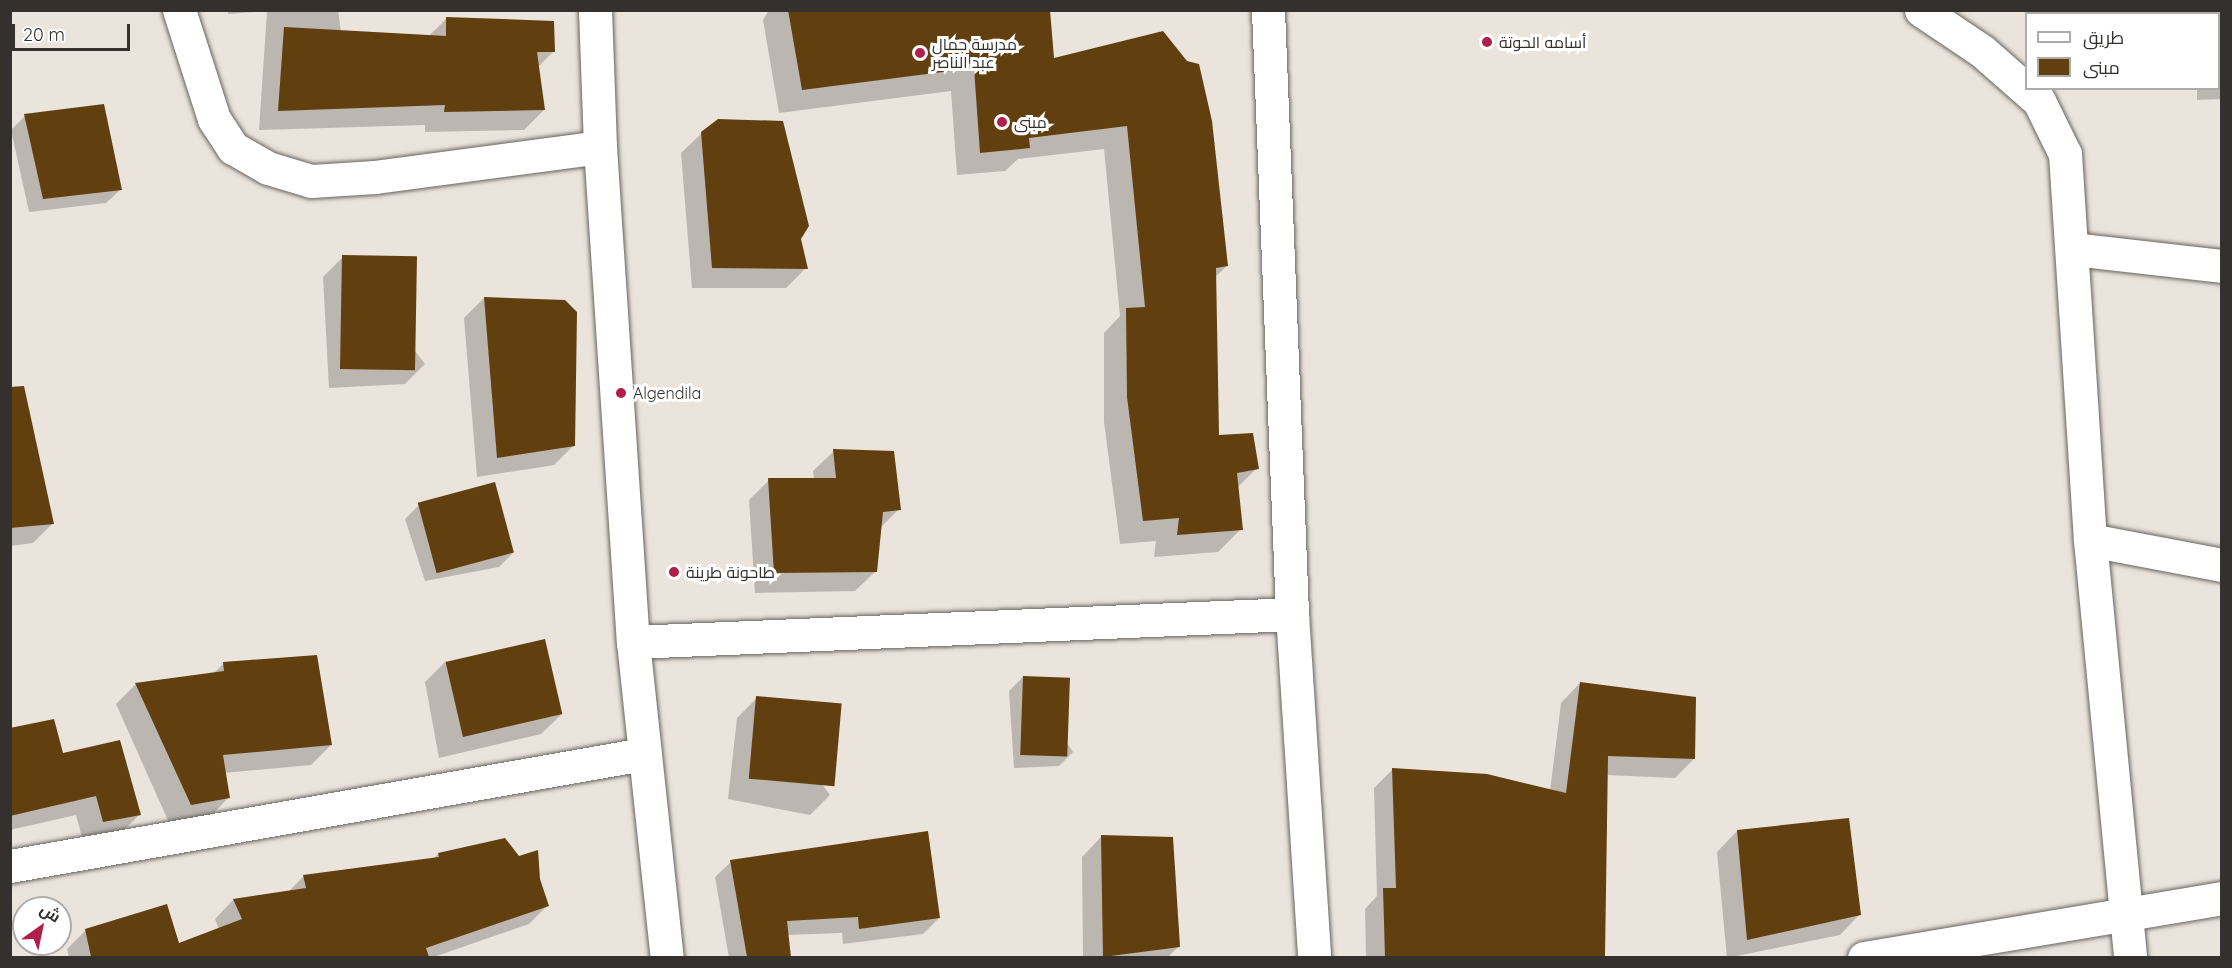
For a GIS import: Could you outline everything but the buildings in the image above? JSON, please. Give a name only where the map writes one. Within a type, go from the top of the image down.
[{"type":"street","points":[[179,10],[214,119],[233,148],[268,168],[311,181],[321,181],[600,147]]},
{"type":"street","points":[[596,10],[600,147],[633,642],[643,754],[667,957]]},
{"type":"street","points":[[1268,10],[1292,614],[1314,957]]},
{"type":"street","points":[[1921,10],[1982,51],[2025,89]]},
{"type":"street","points":[[2026,90],[2039,101],[2065,154],[2073,249],[2090,540],[2123,912],[2130,957]]},
{"type":"street","points":[[2073,249],[2222,266]]},
{"type":"street","points":[[2090,540],[2222,565]]},
{"type":"street","points":[[633,642],[1292,614]]},
{"type":"street","points":[[10,866],[643,754]]},
{"type":"street","points":[[1864,957],[2123,912],[2222,898]]},
{"type":"place","name":"أسامه الحوتة","points":[[1487,42]]},
{"type":"place","name":"مدرسة جمال عبد الناصر","points":[[920,53]]},
{"type":"place","name":"مبنى","points":[[1002,122]]},
{"type":"place","name":"Algendila","points":[[621,393]]},
{"type":"place","name":"طاحونة طرينة","points":[[674,572]]}]
